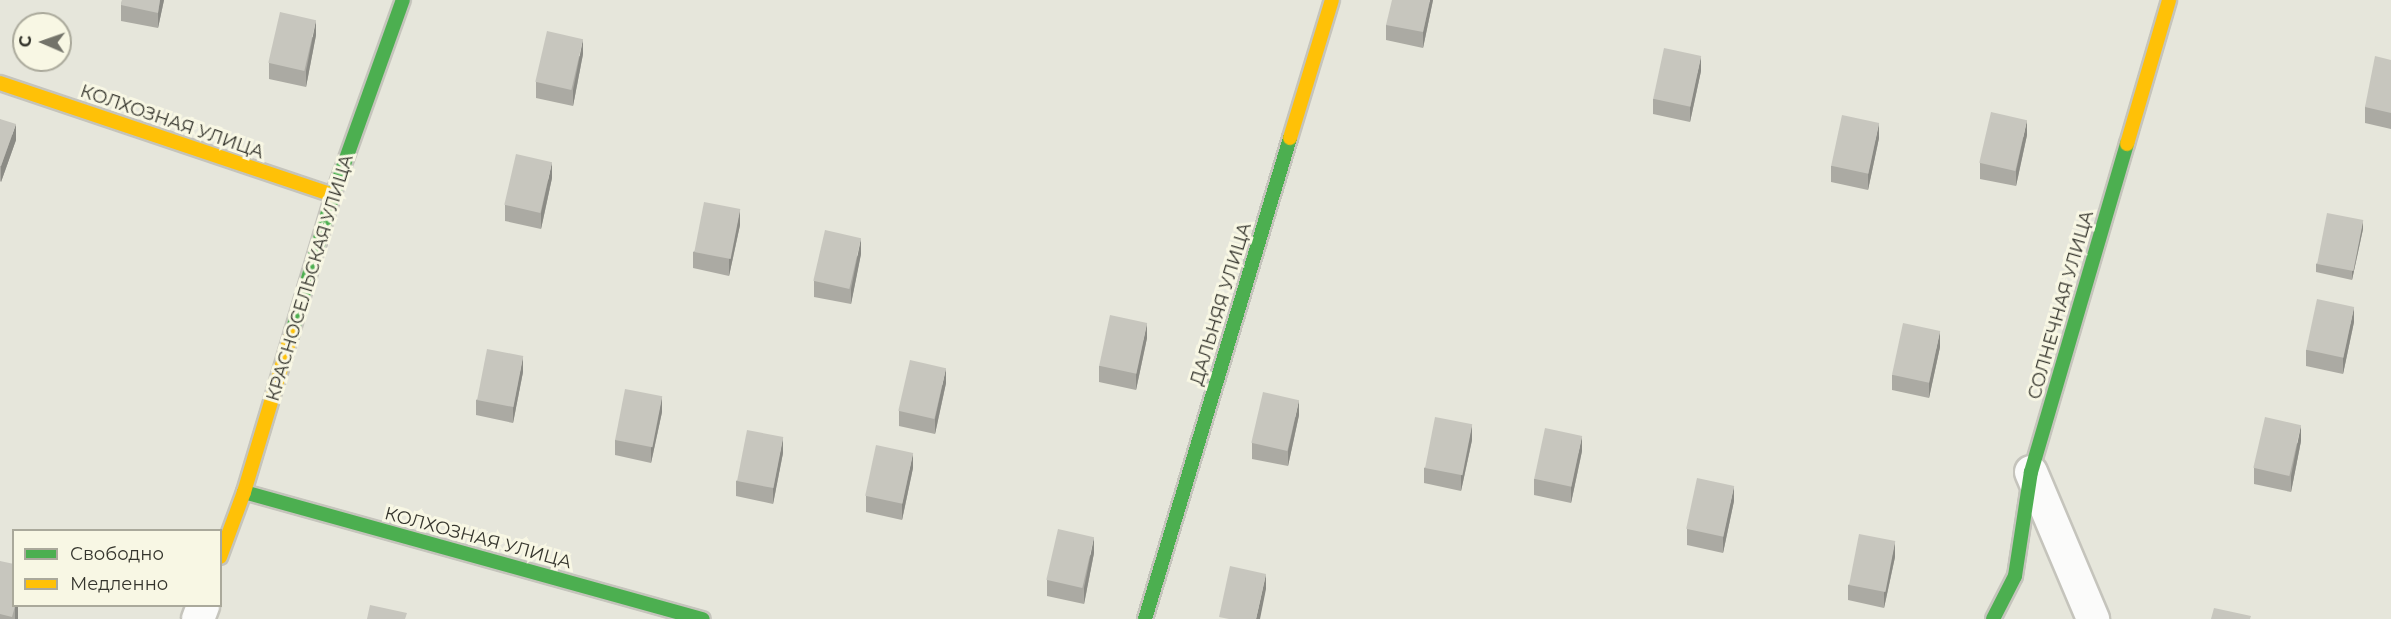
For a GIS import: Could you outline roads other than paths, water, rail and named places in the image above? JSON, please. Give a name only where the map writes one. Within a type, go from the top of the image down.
[{"type":"street","name":"КРАСНОСЕЛЬСКАЯ УЛИЦА","points":[[222,552],[244,492],[333,195],[403,0]]},
{"type":"street","name":"ДАЛЬНЯЯ УЛИЦА","points":[[1145,619],[1332,0]]},
{"type":"street","name":"СОЛНЕЧНАЯ УЛИЦА","points":[[1993,619],[2015,576],[2031,472],[2169,0]]},
{"type":"street","name":"КОЛХОЗНАЯ УЛИЦА","points":[[0,83],[333,195]]},
{"type":"street","points":[[2031,472],[2093,619]]},
{"type":"street","name":"КОЛХОЗНАЯ УЛИЦА","points":[[244,492],[703,619]]}]
